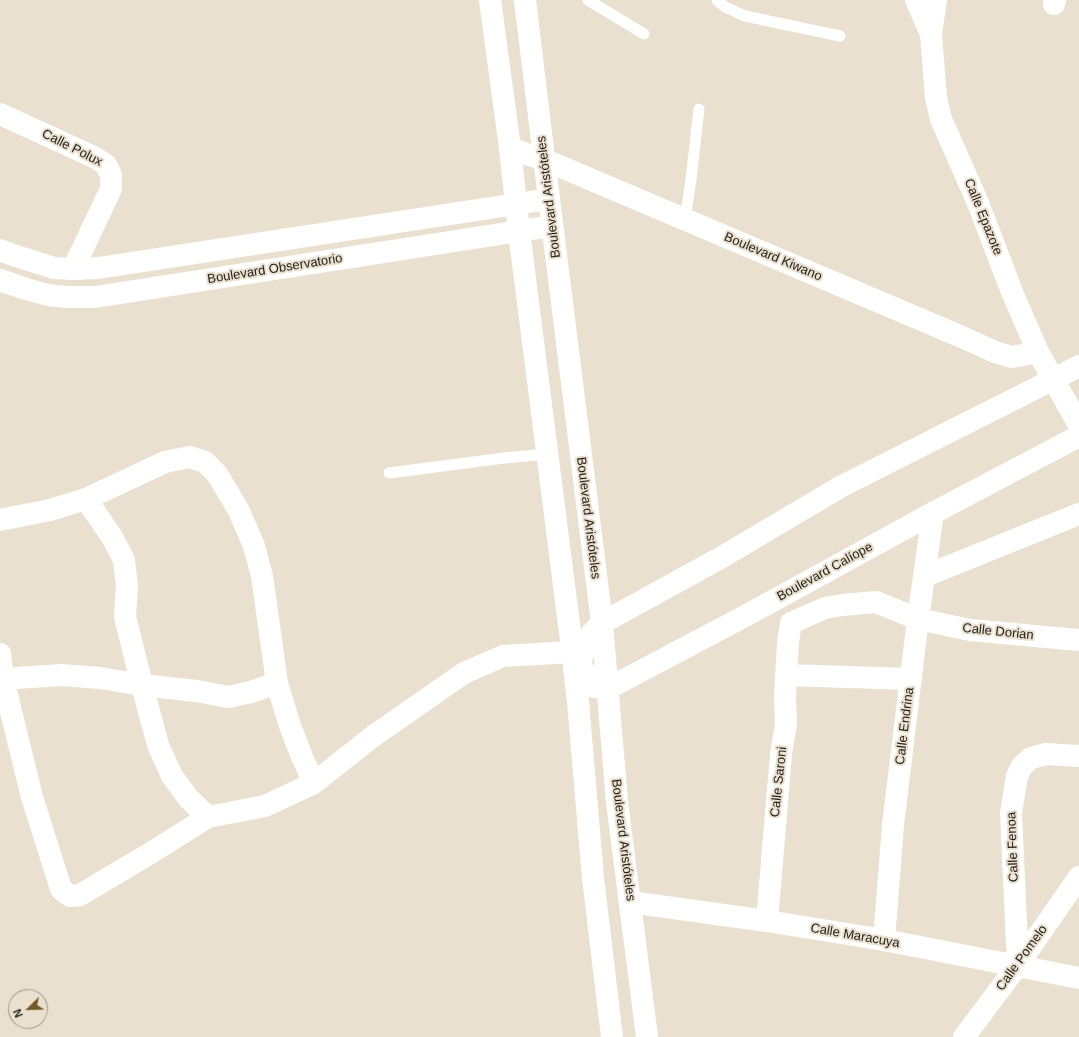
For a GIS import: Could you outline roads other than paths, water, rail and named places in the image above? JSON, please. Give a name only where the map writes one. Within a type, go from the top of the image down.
[{"type":"street","points":[[490,0],[510,148],[547,454],[574,649],[593,878],[612,1037]]},
{"type":"street","name":"Boulevard Aristóteles","points":[[525,0],[548,199],[602,624],[617,802],[647,1037]]},
{"type":"street","name":"Calle Epazote","points":[[916,0],[931,34],[936,98],[940,119],[978,203],[1012,292],[1038,352],[1079,425]]},
{"type":"street","points":[[931,34],[936,0]]},
{"type":"street","name":"Calle Polux","points":[[0,114],[96,158],[106,165],[111,175],[111,189],[73,269]]},
{"type":"street","name":"Boulevard Kiwano","points":[[510,148],[544,160],[995,352],[1012,357],[1038,352]]},
{"type":"street","points":[[0,279],[6,252],[54,268],[98,268],[548,199]]},
{"type":"street","name":"Boulevard Observatorio","points":[[0,279],[26,290],[48,295],[67,298],[95,297],[552,226]]},
{"type":"street","points":[[0,654],[2,679],[32,797],[61,889],[70,896],[80,895],[208,817],[265,806],[314,783],[372,737],[464,673],[503,656],[574,649],[586,645],[592,633],[602,624],[722,557],[842,486],[1079,366]]},
{"type":"street","name":"Boulevard Calíope","points":[[607,689],[1079,436]]},
{"type":"street","points":[[0,520],[50,510],[86,499],[165,462],[190,457],[205,462],[216,474],[239,511],[254,546],[262,576],[277,683],[290,726],[314,783]]},
{"type":"street","points":[[86,499],[112,537],[124,560],[127,586],[126,617],[158,745],[172,776],[189,799],[208,817]]},
{"type":"street","name":"Calle Endrina","points":[[884,940],[893,825],[918,619],[933,513]]},
{"type":"street","points":[[925,576],[1079,514]]},
{"type":"street","name":"Calle Saroni","points":[[767,921],[781,754],[786,724],[785,696],[790,633],[788,593]]},
{"type":"street","name":"Calle Dorian","points":[[790,633],[825,608],[848,604],[876,602],[918,619],[970,630],[1079,640]]},
{"type":"street","points":[[574,649],[586,676],[594,687],[607,689]]},
{"type":"street","points":[[617,802],[626,792],[618,716],[620,698],[641,671]]},
{"type":"street","points":[[2,679],[62,674],[197,691],[228,697],[251,692],[277,683]]},
{"type":"street","points":[[786,675],[911,679]]},
{"type":"street","name":"Calle Fenoa","points":[[1018,966],[1010,813],[1017,776],[1022,766],[1031,758],[1046,754],[1079,756]]},
{"type":"street","name":"Calle Pomelo","points":[[964,1037],[1018,966],[1079,877]]},
{"type":"street","name":"Calle Maracuya","points":[[630,902],[767,921],[884,940],[1079,978]]},
{"type":"lane","points":[[588,0],[644,34]]},
{"type":"lane","points":[[717,0],[725,7],[745,16],[840,36]]},
{"type":"lane","points":[[684,219],[691,180],[699,109]]},
{"type":"lane","points":[[389,473],[547,454]]}]
